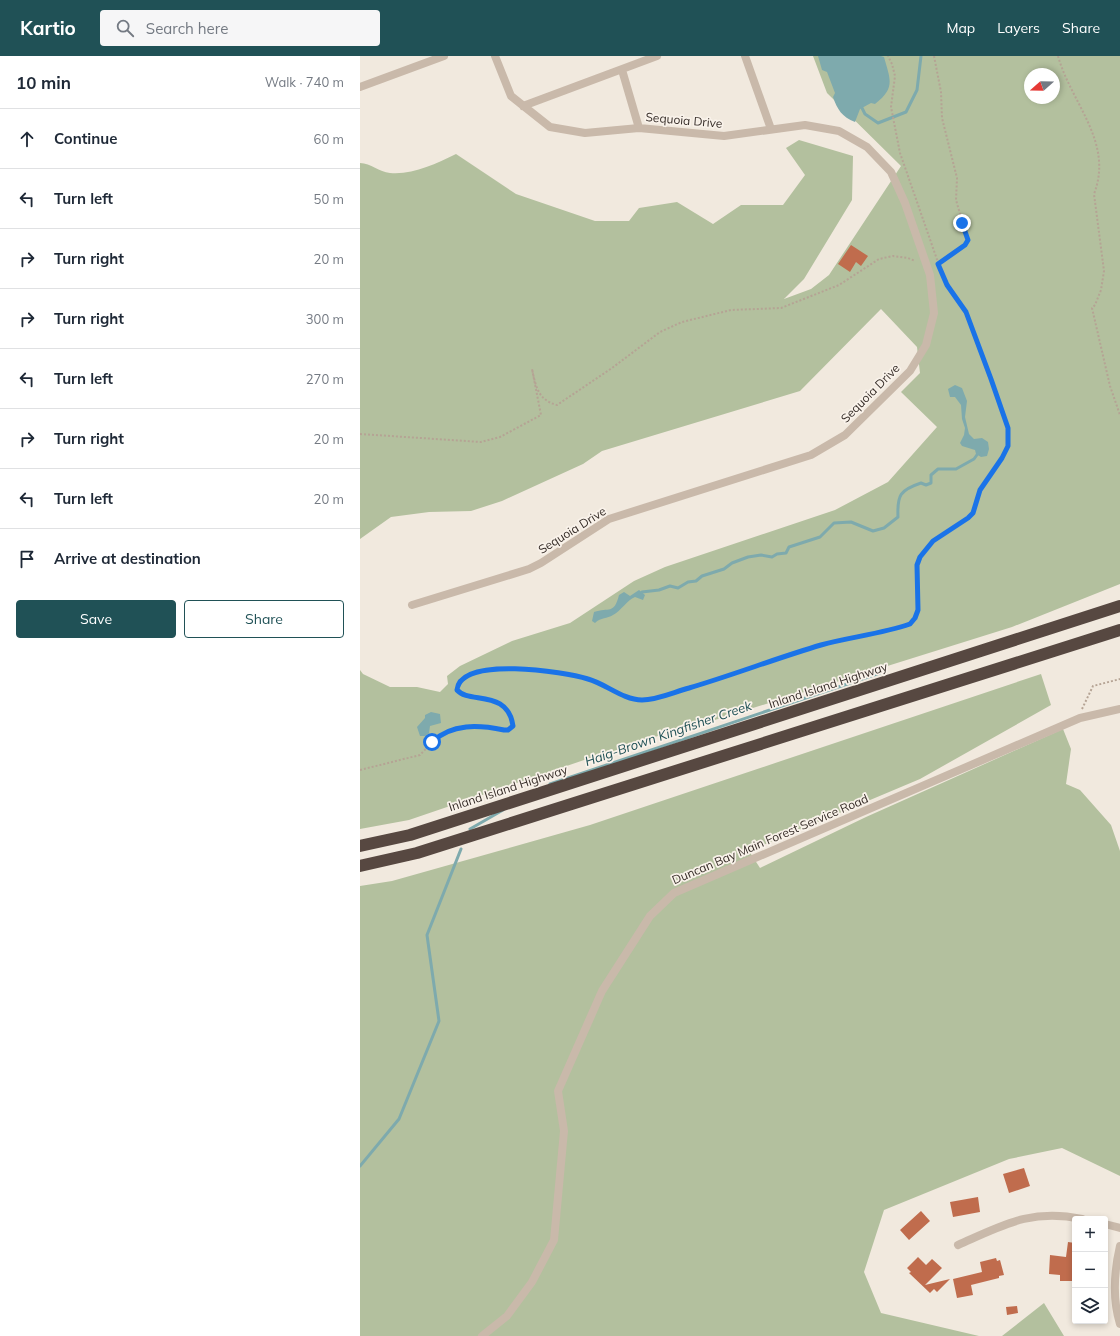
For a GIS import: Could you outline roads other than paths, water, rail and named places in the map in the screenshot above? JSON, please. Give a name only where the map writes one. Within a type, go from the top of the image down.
[{"type":"highway","name":"Inland Island Highway","points":[[360,846],[410,835],[1120,606]]},
{"type":"highway","points":[[360,866],[417,853],[1120,630]]},
{"type":"street","points":[[360,87],[444,56]]},
{"type":"street","name":"Sequoia Drive","points":[[412,605],[529,569],[542,563],[609,519],[811,455],[845,435],[910,372],[926,345],[934,313],[930,275],[905,203],[891,172],[866,147],[839,131],[805,125],[724,136],[639,128],[585,133],[550,127],[511,96],[495,56]]},
{"type":"street","points":[[523,106],[657,56]]},
{"type":"street","points":[[745,56],[771,129]]},
{"type":"street","points":[[622,70],[639,128]]},
{"type":"street","name":"Duncan Bay Main Forest Service Road","points":[[482,1336],[507,1316],[532,1282],[554,1240],[564,1131],[558,1091],[602,991],[650,916],[674,893],[1077,720],[1120,708]]},
{"type":"street","points":[[958,1245],[1017,1219],[1041,1215],[1064,1215],[1072,1217]]},
{"type":"street","points":[[1108,1225],[1120,1228]]},
{"type":"street","points":[[1120,1246],[1114,1272],[1117,1313],[1120,1324]]},
{"type":"water","points":[[818,56],[884,57],[890,83],[889,88],[882,98],[875,104],[871,103],[860,109],[855,122],[850,120],[843,115],[836,105],[833,97],[835,93],[827,72],[822,70]]},
{"type":"water","points":[[955,385],[962,388],[967,401],[965,417],[969,434],[974,439],[982,438],[988,442],[989,449],[987,456],[981,457],[976,454],[975,450],[962,446],[960,443],[964,435],[965,428],[962,419],[961,405],[955,397],[950,397],[948,389]]},
{"type":"water","points":[[639,590],[645,595],[643,600],[635,597],[613,615],[595,623],[592,621],[594,612],[613,608],[619,595],[624,592],[630,596]]},
{"type":"water","points":[[431,712],[440,714],[441,723],[430,726],[429,733],[425,736],[420,736],[417,727],[425,718],[425,715]]},
{"type":"waterway","points":[[861,106],[865,114],[878,123],[906,112],[917,90],[921,56]]},
{"type":"waterway","points":[[642,592],[659,590],[670,586],[678,588],[688,582],[696,581],[702,576],[724,569],[732,563],[748,557],[761,555],[772,557],[777,554],[786,553],[789,547],[820,537],[834,523],[851,522],[873,531],[884,528],[898,517],[899,498],[904,491],[921,483],[926,485],[931,483],[931,475],[938,469],[956,469],[974,459],[979,452]]},
{"type":"waterway","name":"Haig-Brown Kingfisher Creek","points":[[550,784],[880,673]]},
{"type":"waterway","name":"Haig-Brown Kingfisher Creek","points":[[470,829],[503,810]]},
{"type":"waterway","name":"Haig-Brown Kingfisher Creek","points":[[360,1166],[399,1119],[439,1021],[427,935],[461,849]]}]
